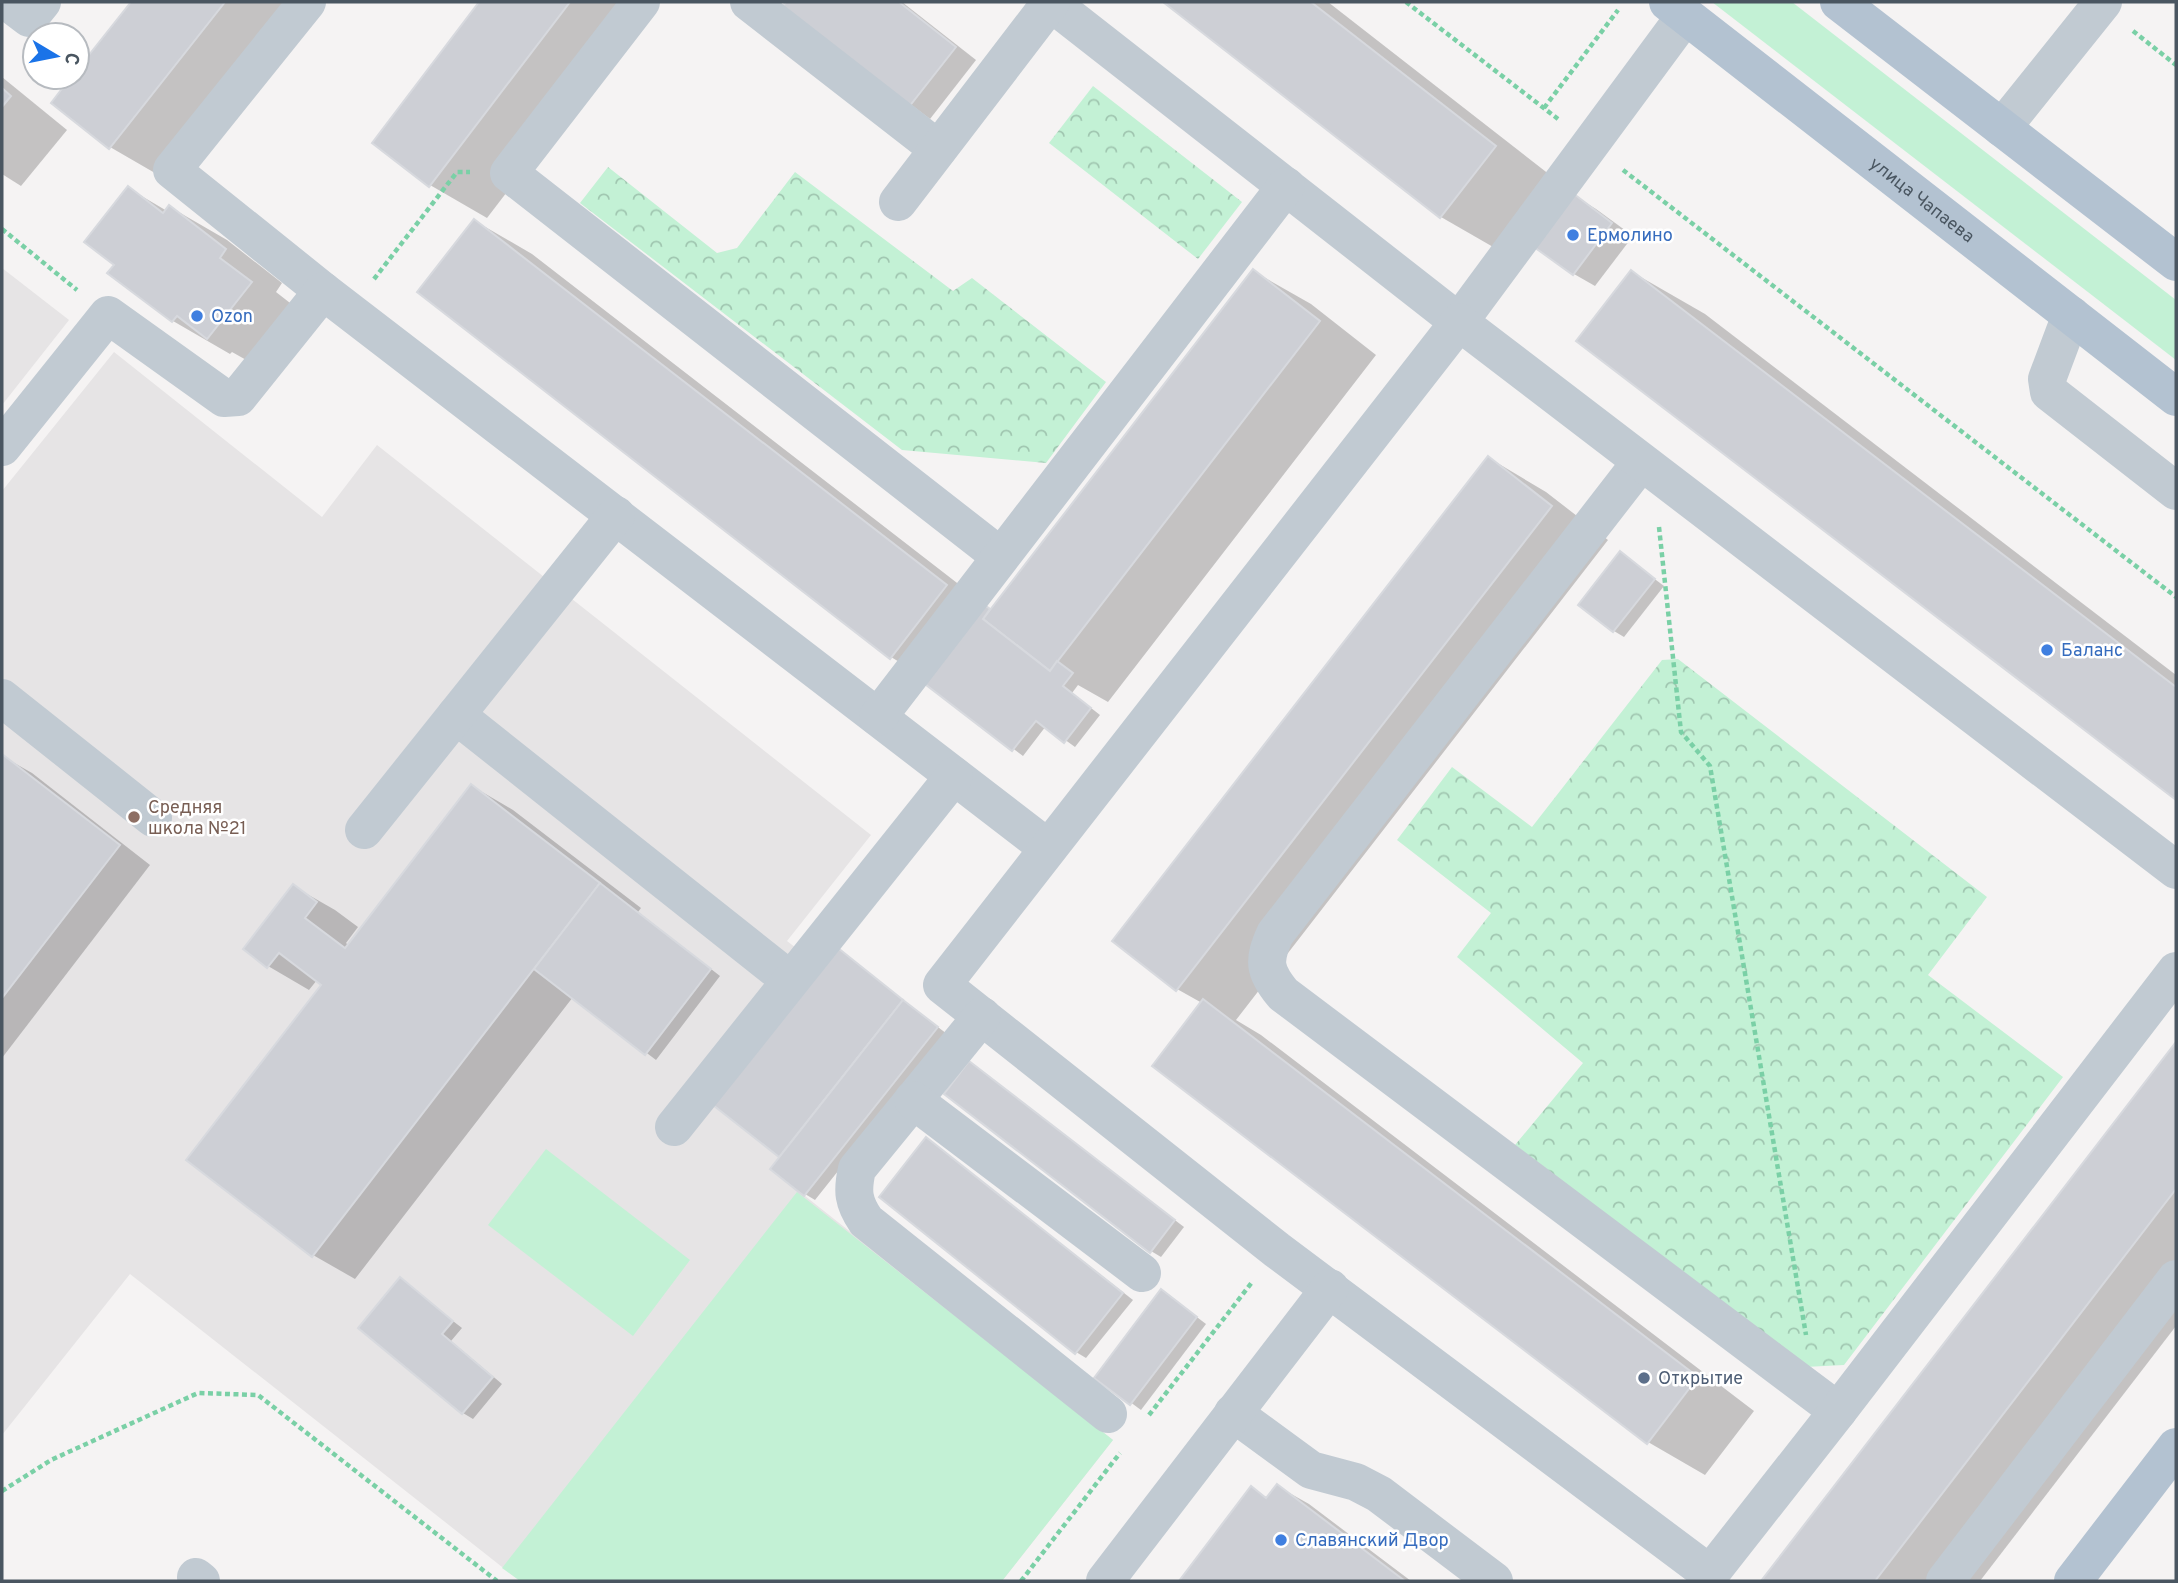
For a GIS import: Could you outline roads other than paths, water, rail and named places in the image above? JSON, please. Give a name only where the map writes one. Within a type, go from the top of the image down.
[{"type":"main road","points":[[1839,2],[2176,262]]},
{"type":"main road","name":"улица Чапаева","points":[[1676,9],[2176,397]]},
{"type":"main road","points":[[2073,1581],[2176,1447]]},
{"type":"lane","points":[[8,2],[29,18],[42,2]]},
{"type":"lane","points":[[307,2],[172,170],[337,301],[1048,848]]},
{"type":"lane","points":[[641,2],[509,173],[1000,556]]},
{"type":"lane","points":[[749,2],[938,149]]},
{"type":"lane","points":[[898,202],[1050,2],[1459,322],[2176,870]]},
{"type":"lane","points":[[2002,128],[2101,4]]},
{"type":"lane","points":[[1676,9],[1589,144],[1459,322],[942,985],[1277,1250],[1708,1577],[2176,971]]},
{"type":"lane","points":[[878,717],[1286,187]]},
{"type":"lane","points":[[2,447],[108,315],[224,398],[239,397],[337,301]]},
{"type":"lane","points":[[2071,315],[2047,379],[2049,392],[2176,491]]},
{"type":"lane","points":[[1642,462],[1275,933],[1266,954],[1269,976],[1283,994],[1838,1411]]},
{"type":"lane","points":[[364,830],[616,515]]},
{"type":"lane","points":[[2,698],[153,818]]},
{"type":"lane","points":[[456,715],[790,980]]},
{"type":"lane","points":[[674,1127],[954,776]]},
{"type":"lane","points":[[982,1016],[857,1169],[853,1188],[858,1208],[866,1221],[1108,1414]]},
{"type":"lane","points":[[913,1100],[1142,1273]]},
{"type":"lane","points":[[1945,1581],[2174,1286]]},
{"type":"lane","points":[[1105,1581],[1330,1288]]},
{"type":"lane","points":[[1233,1413],[1311,1470],[1356,1482],[1379,1494],[1494,1581]]},
{"type":"place","name":"Ермолино","points":[[1573,235]]},
{"type":"place","name":"Ozon","points":[[197,316]]},
{"type":"place","name":"Баланс","points":[[2047,650]]},
{"type":"place","name":"Средняя школа №21","points":[[134,817]]},
{"type":"place","name":"Открытие","points":[[1644,1378]]},
{"type":"place","name":"Славянский Двор","points":[[1281,1540]]}]
